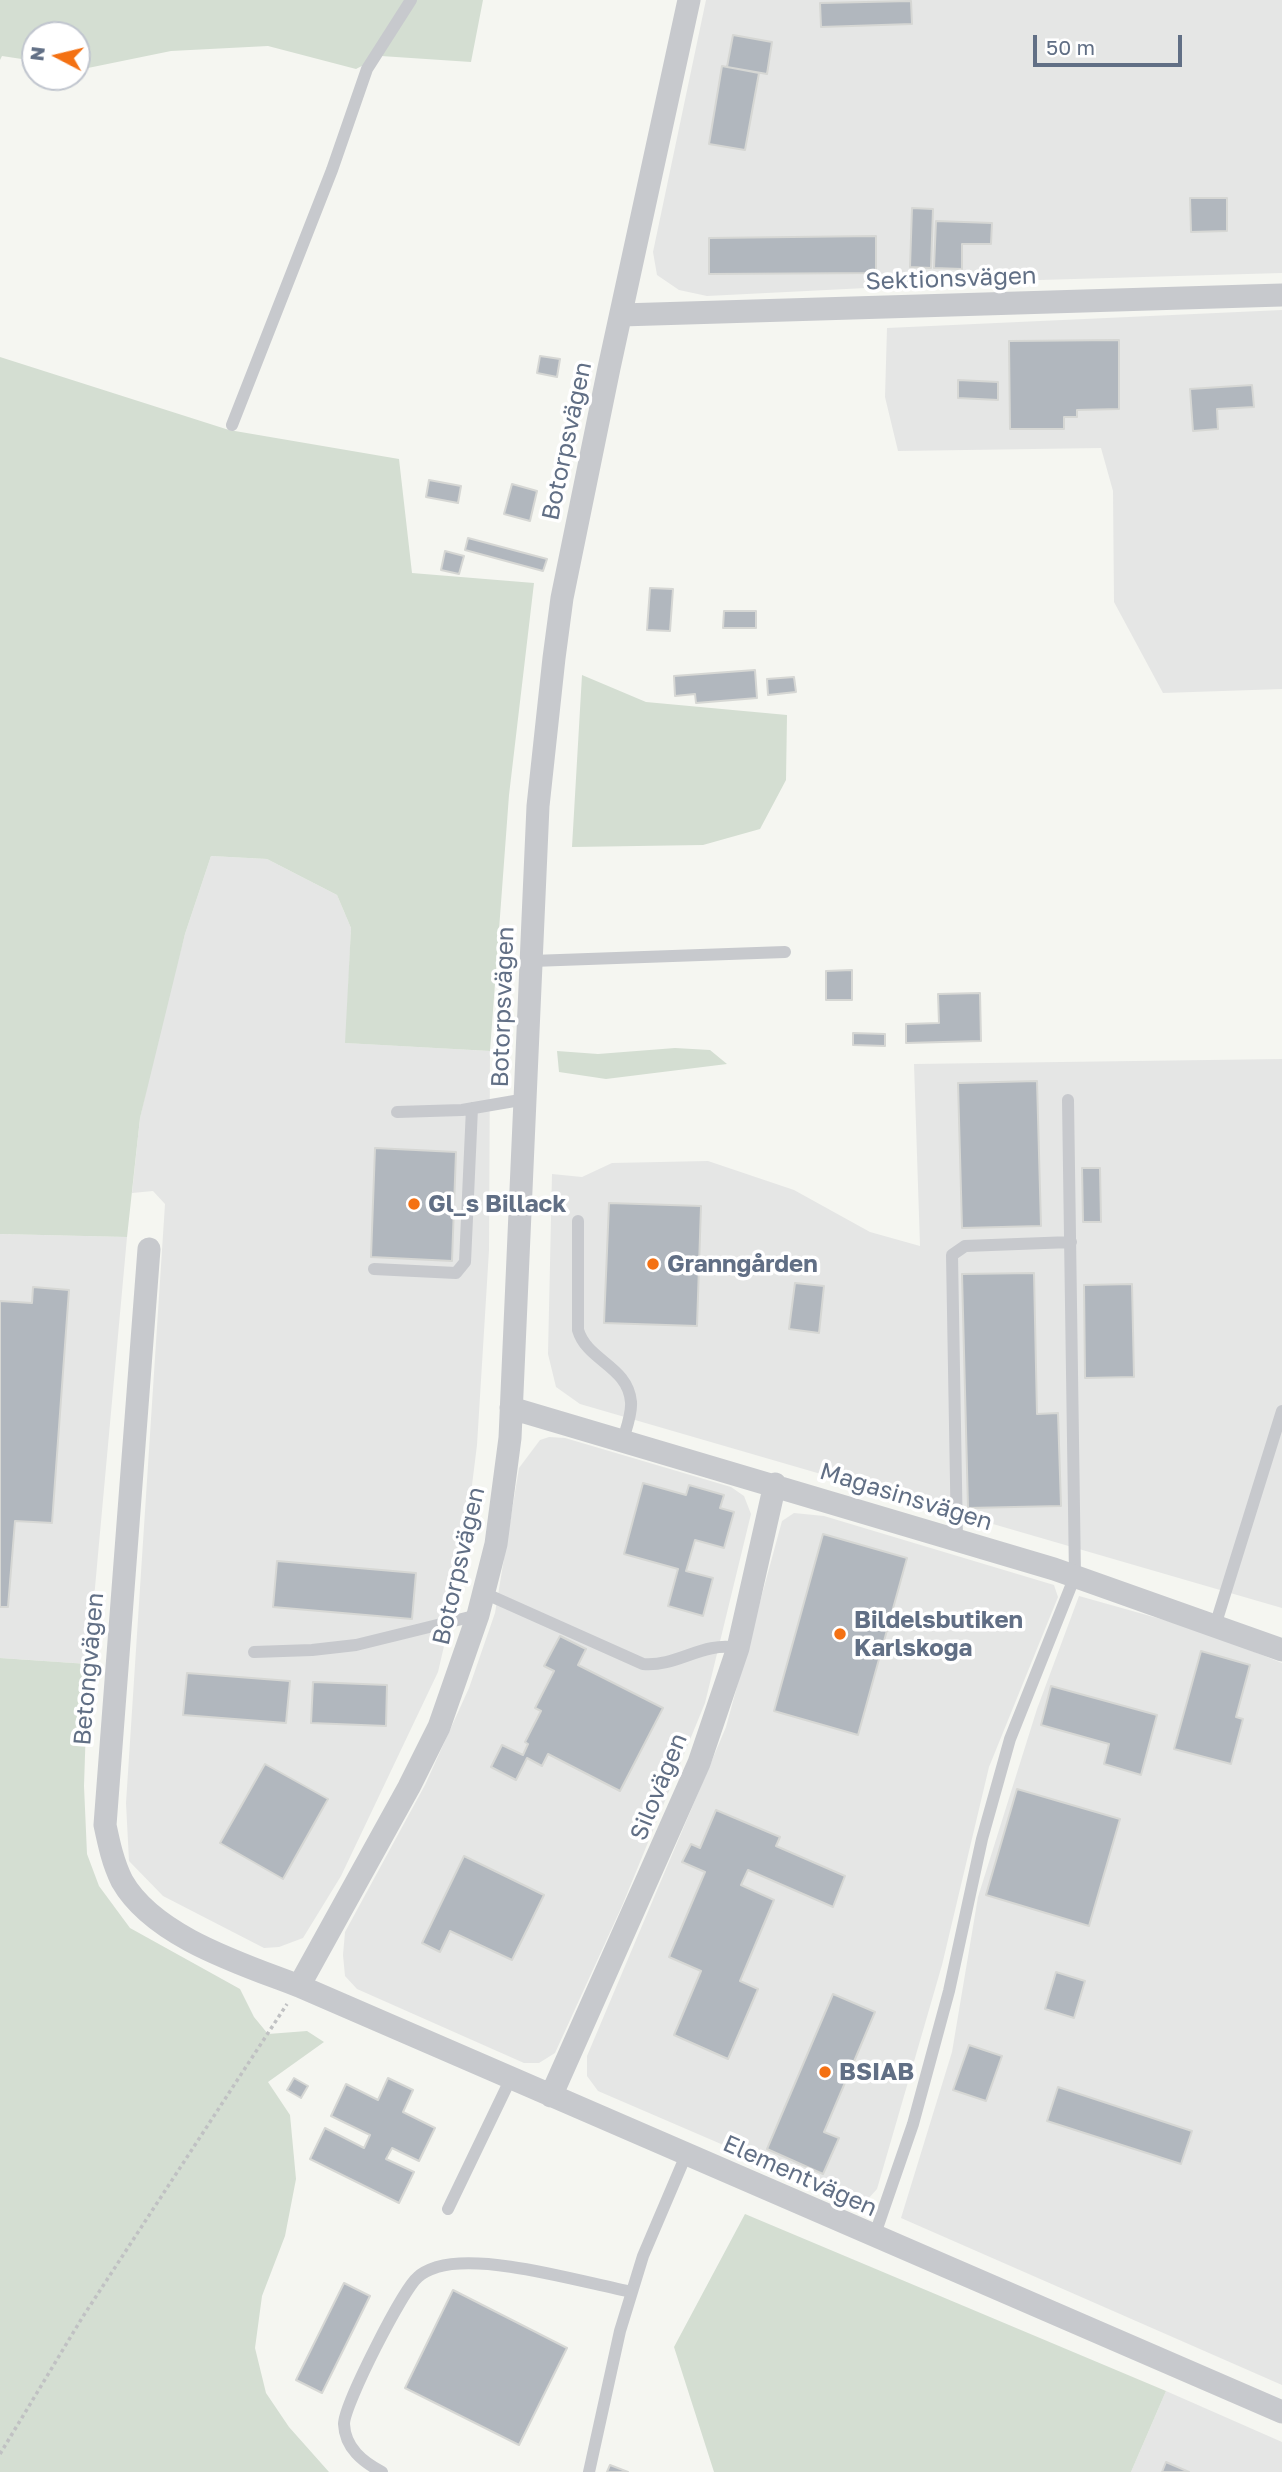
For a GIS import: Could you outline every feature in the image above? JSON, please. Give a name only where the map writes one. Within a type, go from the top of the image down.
[{"type":"street","name":"Botorpsvägen","points":[[299,1986],[433,1739],[481,1604],[505,1494],[538,806],[562,598],[689,0]]},
{"type":"street","name":"Sektionsvägen","points":[[621,315],[1282,295]]},
{"type":"street","name":"Betongvägen","points":[[149,1249],[104,1825],[111,1854],[123,1882],[143,1907],[170,1929],[230,1959],[299,1986]]},
{"type":"street","name":"Magasinsvägen","points":[[511,1408],[775,1484],[1075,1576],[1282,1650]]},
{"type":"street","name":"Silovägen","points":[[551,2096],[679,1812],[738,1648],[775,1484]]},
{"type":"street","name":"Elementvägen","points":[[299,1986],[1282,2412]]},
{"type":"lane","points":[[232,425],[332,170],[367,69],[411,0]]},
{"type":"lane","points":[[531,961],[785,952]]},
{"type":"lane","points":[[397,1112],[472,1108],[526,1098]]},
{"type":"lane","points":[[874,2237],[913,2124],[945,2005],[982,1839],[1010,1739],[1075,1576],[1068,1100]]},
{"type":"lane","points":[[374,1269],[456,1273],[462,1269],[465,1262],[472,1108]]},
{"type":"lane","points":[[578,1221],[578,1330],[582,1345],[615,1370],[627,1389],[631,1404],[623,1440]]},
{"type":"lane","points":[[957,1540],[951,1255],[965,1246],[1071,1242]]},
{"type":"lane","points":[[1214,1626],[1282,1411]]},
{"type":"lane","points":[[254,1652],[356,1645],[481,1604],[643,1664],[659,1665],[721,1644],[738,1648]]},
{"type":"lane","points":[[448,2209],[511,2078]]},
{"type":"lane","points":[[589,2472],[643,2256],[686,2155]]},
{"type":"lane","points":[[382,2472],[365,2463],[349,2445],[344,2423],[359,2380],[416,2278],[436,2267],[467,2263],[509,2268],[632,2292]]},
{"type":"path","points":[[0,2454],[82,2318],[299,1986]]},
{"type":"shaded area","points":[[0,0],[483,0],[471,62],[381,56],[356,69],[268,46],[171,51],[91,67],[91,21],[21,21],[21,59],[2,56],[0,60]]},
{"type":"shaded area","points":[[706,0],[1282,0],[1282,273],[1005,281],[707,296],[679,290],[657,275],[653,252]]},
{"type":"shaded area","points":[[1282,310],[1282,689],[1163,693],[1114,602],[1113,491],[1101,448],[898,451],[885,397],[887,328]]},
{"type":"shaded area","points":[[0,357],[229,430],[399,459],[412,573],[534,583],[509,795],[490,1051],[345,1043],[351,928],[337,895],[267,859],[211,856],[185,934],[140,1118],[127,1237],[0,1234]]},
{"type":"shaded area","points":[[582,675],[646,702],[787,715],[786,780],[760,829],[703,845],[572,847]]},
{"type":"shaded area","points":[[211,856],[267,859],[337,895],[351,928],[346,1043],[490,1051],[489,1250],[477,1445],[461,1573],[438,1672],[341,1876],[303,1938],[279,1947],[264,1948],[163,1896],[129,1861],[126,1803],[165,1204],[153,1191],[132,1193],[140,1118],[160,1027],[185,934]]},
{"type":"shaded area","points":[[675,1048],[710,1050],[727,1064],[606,1079],[559,1072],[557,1051],[598,1054]]},
{"type":"shaded area","points":[[1282,1059],[1282,1608],[580,1404],[556,1387],[548,1354],[552,1174],[582,1177],[612,1163],[708,1161],[794,1190],[870,1232],[920,1246],[914,1064]]},
{"type":"shaded area","points":[[0,1234],[127,1237],[88,1664],[0,1658]]},
{"type":"shaded area","points":[[549,1437],[565,1438],[731,1487],[744,1496],[751,1514],[705,1703],[622,1906],[555,2053],[539,2063],[524,2063],[357,1989],[345,1976],[343,1955],[345,1932],[425,1785],[469,1688],[495,1613],[519,1468],[540,1440]]},
{"type":"shaded area","points":[[794,1513],[824,1516],[1054,1585],[1058,1597],[989,1767],[942,1965],[877,2189],[868,2199],[858,2203],[598,2091],[587,2076],[587,2056],[726,1727],[782,1521]]},
{"type":"shaded area","points":[[1079,1596],[1200,1630],[1282,1663],[1282,2385],[901,2218],[952,2052],[978,1897],[1037,1709]]},
{"type":"shaded area","points":[[0,1658],[88,1664],[84,1786],[87,1854],[99,1886],[130,1928],[240,1989],[254,2017],[268,2034],[307,2031],[324,2042],[268,2082],[290,2115],[296,2179],[285,2236],[262,2296],[255,2348],[266,2393],[289,2427],[329,2472],[0,2472]]},
{"type":"shaded area","points":[[745,2214],[1166,2391],[1131,2472],[714,2472],[674,2347]]},
{"type":"shaded area","points":[[1166,2391],[1282,2442],[1282,2472],[1131,2472]]},
{"type":"building","points":[[911,1],[912,24],[821,27],[820,3]]},
{"type":"building","points":[[733,35],[772,42],[767,74],[727,67]]},
{"type":"building","points":[[722,66],[759,73],[745,150],[709,144]]},
{"type":"building","points":[[1190,198],[1227,198],[1227,231],[1191,232]]},
{"type":"building","points":[[912,208],[933,209],[931,268],[910,267]]},
{"type":"building","points":[[936,221],[992,223],[991,244],[962,244],[962,269],[934,268]]},
{"type":"building","points":[[876,236],[876,273],[709,274],[709,238]]},
{"type":"building","points":[[1119,340],[1119,409],[1077,410],[1077,417],[1064,417],[1064,429],[1010,429],[1009,341]]},
{"type":"building","points":[[540,356],[560,359],[557,377],[537,373]]},
{"type":"building","points":[[958,380],[998,382],[998,400],[958,398]]},
{"type":"building","points":[[1252,385],[1254,407],[1217,409],[1218,429],[1193,431],[1190,389]]},
{"type":"building","points":[[429,480],[461,486],[458,503],[426,497]]},
{"type":"building","points":[[512,484],[537,491],[530,521],[504,514]]},
{"type":"building","points":[[468,538],[547,559],[543,571],[465,550]]},
{"type":"building","points":[[445,551],[464,556],[459,574],[441,570]]},
{"type":"building","points":[[650,588],[673,589],[670,631],[647,630]]},
{"type":"building","points":[[724,611],[756,611],[756,628],[723,628]]},
{"type":"building","points":[[755,670],[757,698],[696,703],[695,694],[675,696],[674,676]]},
{"type":"building","points":[[794,677],[796,692],[768,695],[767,679]]},
{"type":"building","points":[[852,970],[852,1000],[826,1000],[826,971]]},
{"type":"building","points":[[980,993],[981,1041],[906,1043],[906,1024],[939,1023],[938,994]]},
{"type":"building","points":[[853,1033],[885,1034],[885,1046],[853,1045]]},
{"type":"building","points":[[1037,1081],[1041,1226],[962,1228],[958,1083]]},
{"type":"building","name":"Gl_s Billack","points":[[375,1148],[456,1152],[452,1261],[371,1257]]},
{"type":"building","points":[[1082,1168],[1100,1168],[1101,1222],[1083,1222]]},
{"type":"building","name":"Granngården","points":[[609,1203],[701,1206],[697,1326],[604,1323]]},
{"type":"building","points":[[1034,1273],[1037,1414],[1058,1413],[1061,1506],[968,1508],[962,1274]]},
{"type":"building","points":[[795,1283],[824,1286],[819,1333],[789,1329]]},
{"type":"building","points":[[1132,1284],[1134,1377],[1085,1378],[1084,1285]]},
{"type":"building","points":[[33,1287],[69,1290],[52,1523],[15,1521],[8,1607],[0,1607],[0,1301],[32,1303]]},
{"type":"building","points":[[643,1483],[686,1495],[689,1485],[724,1495],[720,1508],[734,1512],[724,1548],[695,1540],[686,1571],[713,1578],[703,1616],[668,1606],[678,1569],[624,1554]]},
{"type":"building","name":"Bildelsbutiken Karlskoga","points":[[823,1534],[907,1558],[858,1735],[774,1711]]},
{"type":"building","points":[[277,1561],[416,1573],[412,1619],[273,1607]]},
{"type":"building","points":[[560,1636],[586,1649],[578,1665],[663,1708],[620,1791],[548,1754],[542,1766],[527,1758],[516,1780],[491,1767],[502,1745],[523,1755],[528,1744],[525,1742],[541,1711],[535,1708],[554,1671],[544,1666]]},
{"type":"building","points":[[1201,1651],[1250,1665],[1236,1717],[1243,1719],[1231,1764],[1174,1749]]},
{"type":"building","points":[[187,1673],[290,1681],[286,1723],[183,1715]]},
{"type":"building","points":[[313,1682],[387,1685],[386,1726],[311,1723]]},
{"type":"building","points":[[1051,1686],[1157,1715],[1141,1775],[1104,1764],[1109,1744],[1041,1725]]},
{"type":"building","points":[[265,1764],[328,1799],[283,1879],[220,1843]]},
{"type":"building","points":[[1017,1789],[1120,1819],[1089,1926],[986,1895]]},
{"type":"building","points":[[716,1810],[780,1837],[776,1846],[845,1876],[833,1907],[748,1870],[741,1885],[774,1900],[740,1981],[758,1989],[728,2059],[674,2035],[701,1971],[669,1957],[705,1872],[682,1862],[691,1844],[700,1848]]},
{"type":"building","points":[[464,1856],[544,1895],[512,1960],[450,1931],[440,1952],[422,1943]]},
{"type":"building","points":[[1056,1972],[1085,1981],[1074,2018],[1045,2009]]},
{"type":"building","name":"BSIAB","points":[[833,1994],[875,2012],[824,2132],[839,2138],[823,2174],[767,2149]]},
{"type":"building","points":[[969,2045],[1002,2056],[986,2101],[953,2090]]},
{"type":"building","points":[[294,2078],[308,2086],[301,2098],[287,2090]]},
{"type":"building","points":[[388,2078],[413,2090],[403,2112],[435,2128],[419,2161],[392,2148],[386,2159],[414,2172],[399,2203],[310,2159],[325,2128],[364,2148],[370,2135],[331,2116],[346,2084],[378,2100]]},
{"type":"building","points":[[1058,2087],[1192,2131],[1181,2164],[1047,2121]]},
{"type":"building","points":[[344,2283],[370,2296],[322,2393],[296,2380]]},
{"type":"building","points":[[453,2290],[567,2348],[519,2445],[405,2388]]},
{"type":"building","points":[[1166,2462],[1189,2472],[1162,2472]]},
{"type":"building","points":[[610,2465],[628,2472],[607,2472]]},
{"type":"place","name":"Gl_s Billack","points":[[414,1204]]},
{"type":"place","name":"Granngården","points":[[653,1264]]},
{"type":"place","name":"Bildelsbutiken Karlskoga","points":[[840,1634]]},
{"type":"place","name":"BSIAB","points":[[825,2072]]}]
